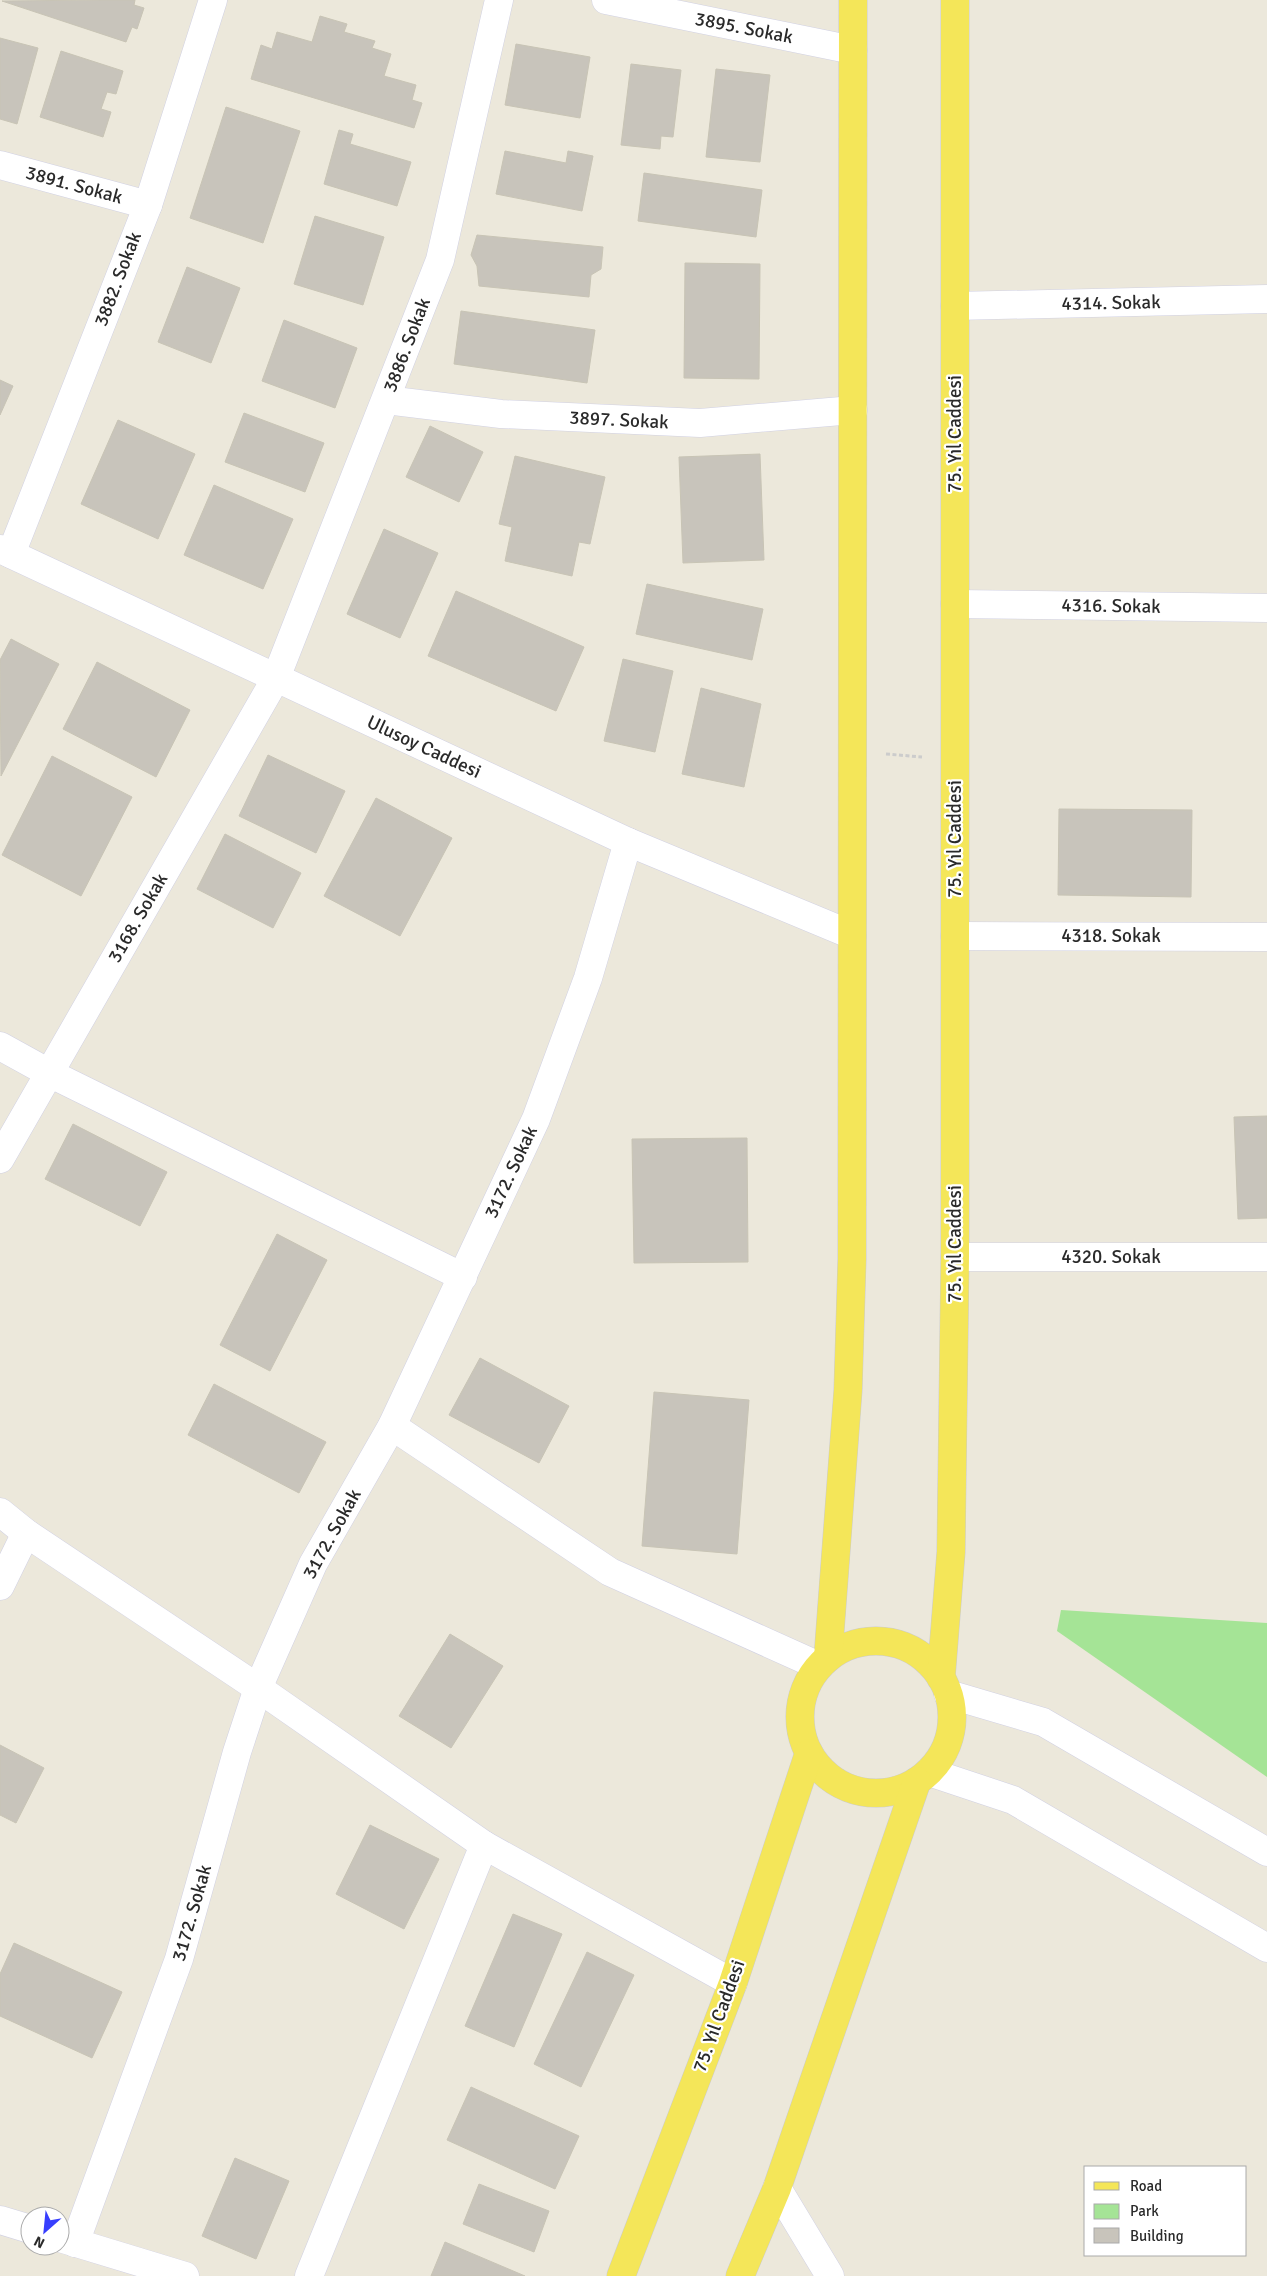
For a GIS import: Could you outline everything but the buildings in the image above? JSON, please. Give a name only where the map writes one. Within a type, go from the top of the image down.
[{"type":"main road","points":[[824,1662],[848,1390],[852,1259],[853,0]]},
{"type":"main road","name":"75. Yıl Caddesi","points":[[944,1686],[951,1552],[955,1257],[955,0]]},
{"type":"main road","points":[[867,1642],[889,1642],[909,1649],[927,1661],[944,1686],[952,1715],[950,1736],[942,1756],[923,1776],[901,1790],[883,1793],[857,1790],[832,1779],[819,1768],[809,1753],[802,1736],[799,1717],[802,1699],[808,1682],[824,1662],[847,1647],[867,1642]]},
{"type":"main road","name":"75. Yıl Caddesi","points":[[621,2276],[732,1983],[809,1753]]},
{"type":"main road","points":[[740,2276],[777,2188],[923,1776]]},
{"type":"street","name":"3882. Sokak","points":[[6,552],[148,205],[213,0]]},
{"type":"street","name":"3886. Sokak","points":[[276,678],[440,260],[499,0]]},
{"type":"street","name":"3895. Sokak","points":[[606,0],[853,50]]},
{"type":"street","name":"3891. Sokak","points":[[0,165],[148,205]]},
{"type":"street","name":"4314. Sokak","points":[[955,306],[1267,299]]},
{"type":"street","name":"3897. Sokak","points":[[386,400],[501,414],[700,424],[853,410]]},
{"type":"street","name":"Ulusoy Caddesi","points":[[6,552],[628,842],[852,935]]},
{"type":"street","name":"4316. Sokak","points":[[955,604],[1267,608]]},
{"type":"street","name":"3168. Sokak","points":[[0,1159],[276,678]]},
{"type":"street","name":"3172. Sokak","points":[[70,2235],[180,1959],[237,1752],[258,1688],[313,1564],[392,1426],[536,1119],[588,978],[628,842]]},
{"type":"street","name":"4318. Sokak","points":[[955,936],[1267,936]]},
{"type":"street","points":[[0,1046],[463,1276]]},
{"type":"street","name":"4320. Sokak","points":[[955,1257],[1267,1257]]},
{"type":"street","points":[[392,1426],[610,1572],[824,1662]]},
{"type":"street","points":[[0,1512],[26,1533],[258,1688],[484,1845],[732,1983]]},
{"type":"street","points":[[0,1586],[26,1533]]},
{"type":"street","points":[[944,1686],[1043,1722],[1267,1852]]},
{"type":"street","points":[[923,1776],[1013,1800],[1267,1948]]},
{"type":"street","points":[[309,2276],[484,1845]]},
{"type":"street","points":[[777,2188],[830,2276]]},
{"type":"street","points":[[0,2220],[20,2226]]},
{"type":"street","points":[[70,2241],[172,2274]]},
{"type":"path","points":[[852,752],[955,759]]},
{"type":"green space","points":[[1061,1610],[1267,1623],[1267,1777],[1057,1631]]}]
